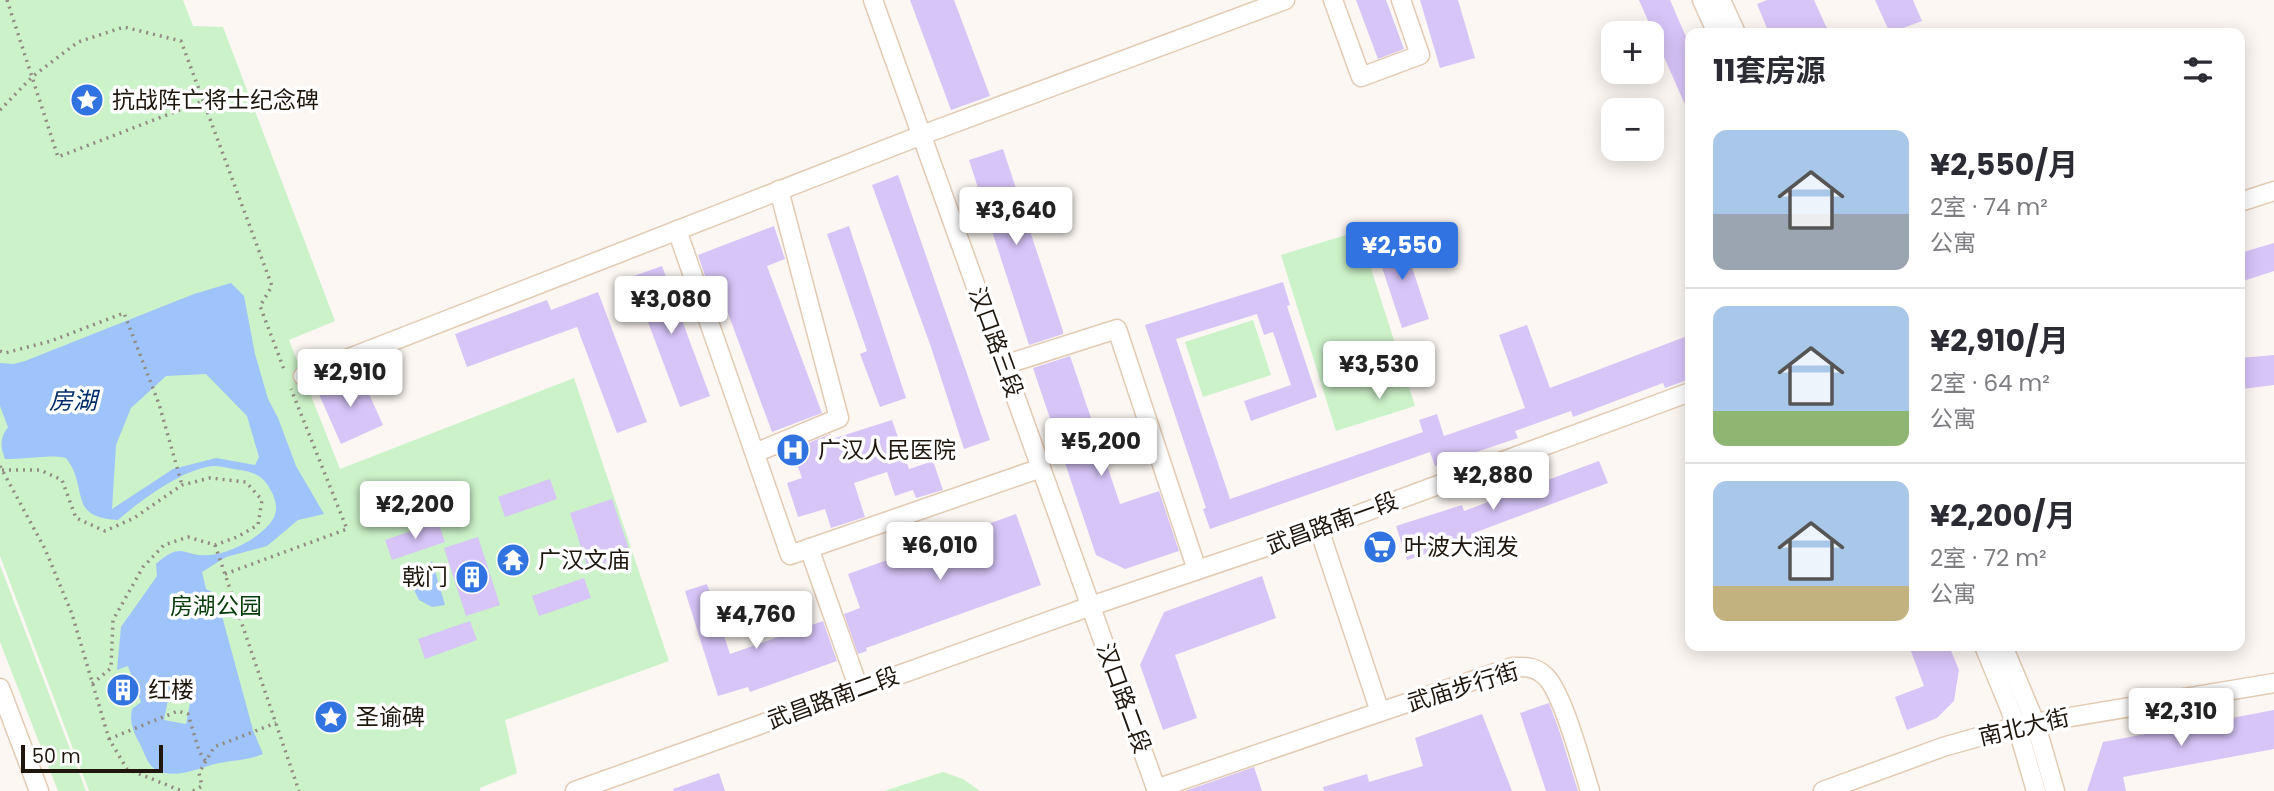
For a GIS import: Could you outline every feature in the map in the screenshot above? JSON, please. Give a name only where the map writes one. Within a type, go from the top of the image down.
[{"type":"street","name":"汉口路三段","points":[[873,0],[1091,606]]},
{"type":"street","points":[[303,376],[922,135],[1285,0]]},
{"type":"street","points":[[1333,0],[1361,77],[1420,55],[1401,0]]},
{"type":"street","points":[[1702,0],[1715,28]]},
{"type":"street","points":[[1721,0],[1734,28]]},
{"type":"street","points":[[754,453],[839,418],[779,190]]},
{"type":"street","points":[[2245,200],[2274,191]]},
{"type":"street","points":[[677,230],[790,555],[1041,468]]},
{"type":"street","points":[[1004,365],[1117,329],[1197,570]]},
{"type":"street","name":"武昌路南一段","points":[[1091,606],[1319,529],[1685,394]]},
{"type":"street","name":"武庙步行街","points":[[1319,529],[1380,712]]},
{"type":"street","points":[[809,548],[859,689]]},
{"type":"street","name":"武昌路南二段","points":[[575,791],[1091,606]]},
{"type":"street","name":"汉口路二段","points":[[1091,606],[1157,790]]},
{"type":"street","points":[[1986,651],[2026,724],[2055,791]]},
{"type":"street","points":[[2004,651],[2026,724],[2036,791]]},
{"type":"street","name":"武庙步行街","points":[[1157,790],[1513,667],[1530,666],[1546,675],[1556,692],[1590,791]]},
{"type":"street","name":"南北大街","points":[[1823,791],[1943,747],[2026,724],[2274,683]]},
{"type":"street","points":[[0,688],[39,791]]},
{"type":"path","points":[[7,0],[58,157],[204,101]]},
{"type":"path","points":[[0,110],[32,77],[78,42],[124,27],[181,41],[272,286],[260,306],[315,454],[347,529],[225,574]]},
{"type":"path","points":[[0,351],[5,353],[51,341],[124,313],[155,395],[182,485]]},
{"type":"path","points":[[1,468],[40,470],[62,480],[76,518],[105,531],[134,518],[182,485],[210,478],[246,482],[262,500],[258,525],[237,537],[215,545],[188,537],[163,545],[143,567],[113,620],[110,641],[111,668],[92,684]]},
{"type":"path","points":[[1,468],[45,549],[72,614],[109,739],[127,769],[182,791]]},
{"type":"path","points":[[215,545],[299,791]]},
{"type":"path","points":[[109,739],[178,711],[188,715],[205,762]]},
{"type":"path","points":[[193,791],[202,786],[199,773],[214,747],[276,723]]},
{"type":"green space","name":"房湖公园","points":[[0,0],[183,0],[193,26],[223,27],[335,321],[289,340],[340,469],[574,378],[669,661],[505,720],[517,773],[480,788],[480,791],[89,791],[0,556]]},
{"type":"green space","points":[[1359,231],[1415,406],[1336,431],[1281,255]]},
{"type":"green space","points":[[1253,320],[1271,375],[1203,397],[1185,342]]},
{"type":"green space","points":[[0,565],[86,791],[58,791],[0,642]]},
{"type":"green space","points":[[943,772],[963,779],[980,791],[884,791]]},
{"type":"water","name":"房湖","points":[[231,283],[244,296],[255,354],[268,399],[296,466],[324,514],[298,520],[267,546],[226,557],[202,572],[206,589],[216,594],[253,730],[263,754],[171,774],[155,769],[150,764],[133,728],[132,709],[141,702],[128,666],[117,670],[121,627],[157,576],[156,564],[172,552],[210,555],[245,543],[273,519],[276,508],[273,496],[258,475],[214,466],[190,472],[177,479],[118,520],[91,513],[85,507],[73,469],[66,458],[5,459],[2,442],[8,427],[0,406],[0,363],[14,364],[25,361],[194,294]],"holes":[[[206,374],[247,416],[259,457],[255,465],[216,458],[173,469],[112,509],[116,445],[131,408],[166,376]],[[169,694],[191,698],[186,724],[164,720]]]},
{"type":"water","points":[[432,561],[445,605],[432,607],[419,600],[414,590],[417,572]]},
{"type":"building","points":[[910,0],[954,0],[990,96],[951,110]]},
{"type":"building","points":[[1356,0],[1386,0],[1404,49],[1378,59]]},
{"type":"building","points":[[1420,0],[1458,0],[1475,58],[1440,68]]},
{"type":"building","points":[[1639,0],[1670,0],[1685,34],[1685,105],[1664,57],[1664,21],[1648,21]]},
{"type":"building","points":[[1767,0],[1814,0],[1827,28],[1767,28],[1757,4]]},
{"type":"building","points":[[1875,0],[1913,0],[1922,21],[1903,28],[1888,28]]},
{"type":"building","points":[[1003,149],[1063,331],[1063,334],[1029,345],[969,160]]},
{"type":"building","points":[[898,175],[990,440],[964,449],[931,347],[872,185]]},
{"type":"building","points":[[774,226],[785,259],[767,266],[822,413],[772,432],[722,297],[713,300],[698,255]]},
{"type":"building","points":[[849,226],[906,398],[880,407],[860,354],[867,351],[827,234]]},
{"type":"building","points":[[1402,237],[1429,319],[1402,328],[1375,246]]},
{"type":"building","points":[[2274,243],[2274,271],[2245,280],[2245,252]]},
{"type":"building","points":[[662,266],[710,396],[680,407],[631,277]]},
{"type":"building","points":[[1283,282],[1290,305],[1287,306],[1317,397],[1251,421],[1244,401],[1291,385],[1273,332],[1264,335],[1257,314],[1176,339],[1230,499],[1423,432],[1419,420],[1437,414],[1444,436],[1525,408],[1499,335],[1527,325],[1550,388],[1685,337],[1685,381],[1665,388],[1663,383],[1573,417],[1571,411],[1515,431],[1518,438],[1435,466],[1430,452],[1210,529],[1203,509],[1206,508],[1145,325]]},
{"type":"building","points":[[598,292],[647,422],[617,433],[577,327],[467,367],[455,334],[547,300],[551,310]]},
{"type":"building","points":[[2274,355],[2274,385],[2245,389],[2245,358]]},
{"type":"building","points":[[1070,356],[1120,504],[1159,491],[1179,551],[1125,569],[1096,555],[1033,368]]},
{"type":"building","points":[[360,374],[383,425],[341,444],[318,392]]},
{"type":"building","points":[[892,420],[909,469],[933,461],[943,490],[916,498],[913,490],[895,496],[887,472],[854,483],[865,517],[831,528],[825,509],[798,517],[787,483],[802,478],[792,450],[830,434],[832,439]]},
{"type":"building","points":[[1599,461],[1608,483],[1471,534],[1473,539],[1407,560],[1396,526],[1462,505],[1464,511]]},
{"type":"building","points":[[550,479],[557,499],[505,517],[498,497]]},
{"type":"building","points":[[612,499],[631,555],[588,569],[570,513]]},
{"type":"building","points":[[1016,514],[1041,585],[866,648],[867,651],[858,654],[844,614],[860,608],[848,574]]},
{"type":"building","points":[[438,522],[445,542],[392,560],[385,540]]},
{"type":"building","name":"戟门","points":[[478,537],[500,605],[466,616],[444,548]]},
{"type":"building","points":[[1262,576],[1276,618],[1175,655],[1197,718],[1163,730],[1140,665],[1164,612]]},
{"type":"building","points":[[584,578],[591,598],[539,616],[532,596]]},
{"type":"building","points":[[707,584],[730,654],[823,621],[837,661],[750,692],[748,687],[718,696],[685,591]]},
{"type":"building","points":[[470,621],[477,640],[425,659],[418,639]]},
{"type":"building","points":[[1911,651],[1951,651],[1959,670],[1954,701],[1937,718],[1907,730],[1895,697],[1924,686]]},
{"type":"building","points":[[1549,703],[1578,791],[1546,791],[1520,713]]},
{"type":"building","points":[[330,707],[338,710],[341,718],[338,726],[330,729],[322,726],[319,718],[322,710]]},
{"type":"building","points":[[2274,710],[2274,749],[2123,777],[2126,791],[2087,791],[2103,742]]},
{"type":"building","points":[[1482,714],[1512,791],[1324,791],[1323,787],[1367,774],[1369,782],[1423,766],[1415,738]]},
{"type":"building","points":[[1254,767],[1262,791],[1185,791]]},
{"type":"building","points":[[719,773],[725,791],[673,789]]},
{"type":"place","name":"抗战阵亡将士纪念碑","points":[[87,100]]},
{"type":"place","name":"广汉人民医院","points":[[793,450]]},
{"type":"place","name":"叶波大润发","points":[[1380,547]]},
{"type":"place","name":"广汉文庙","points":[[513,560]]},
{"type":"place","name":"戟门","points":[[472,577]]},
{"type":"place","name":"红楼","points":[[123,690]]},
{"type":"place","name":"圣谕碑","points":[[331,717]]}]
